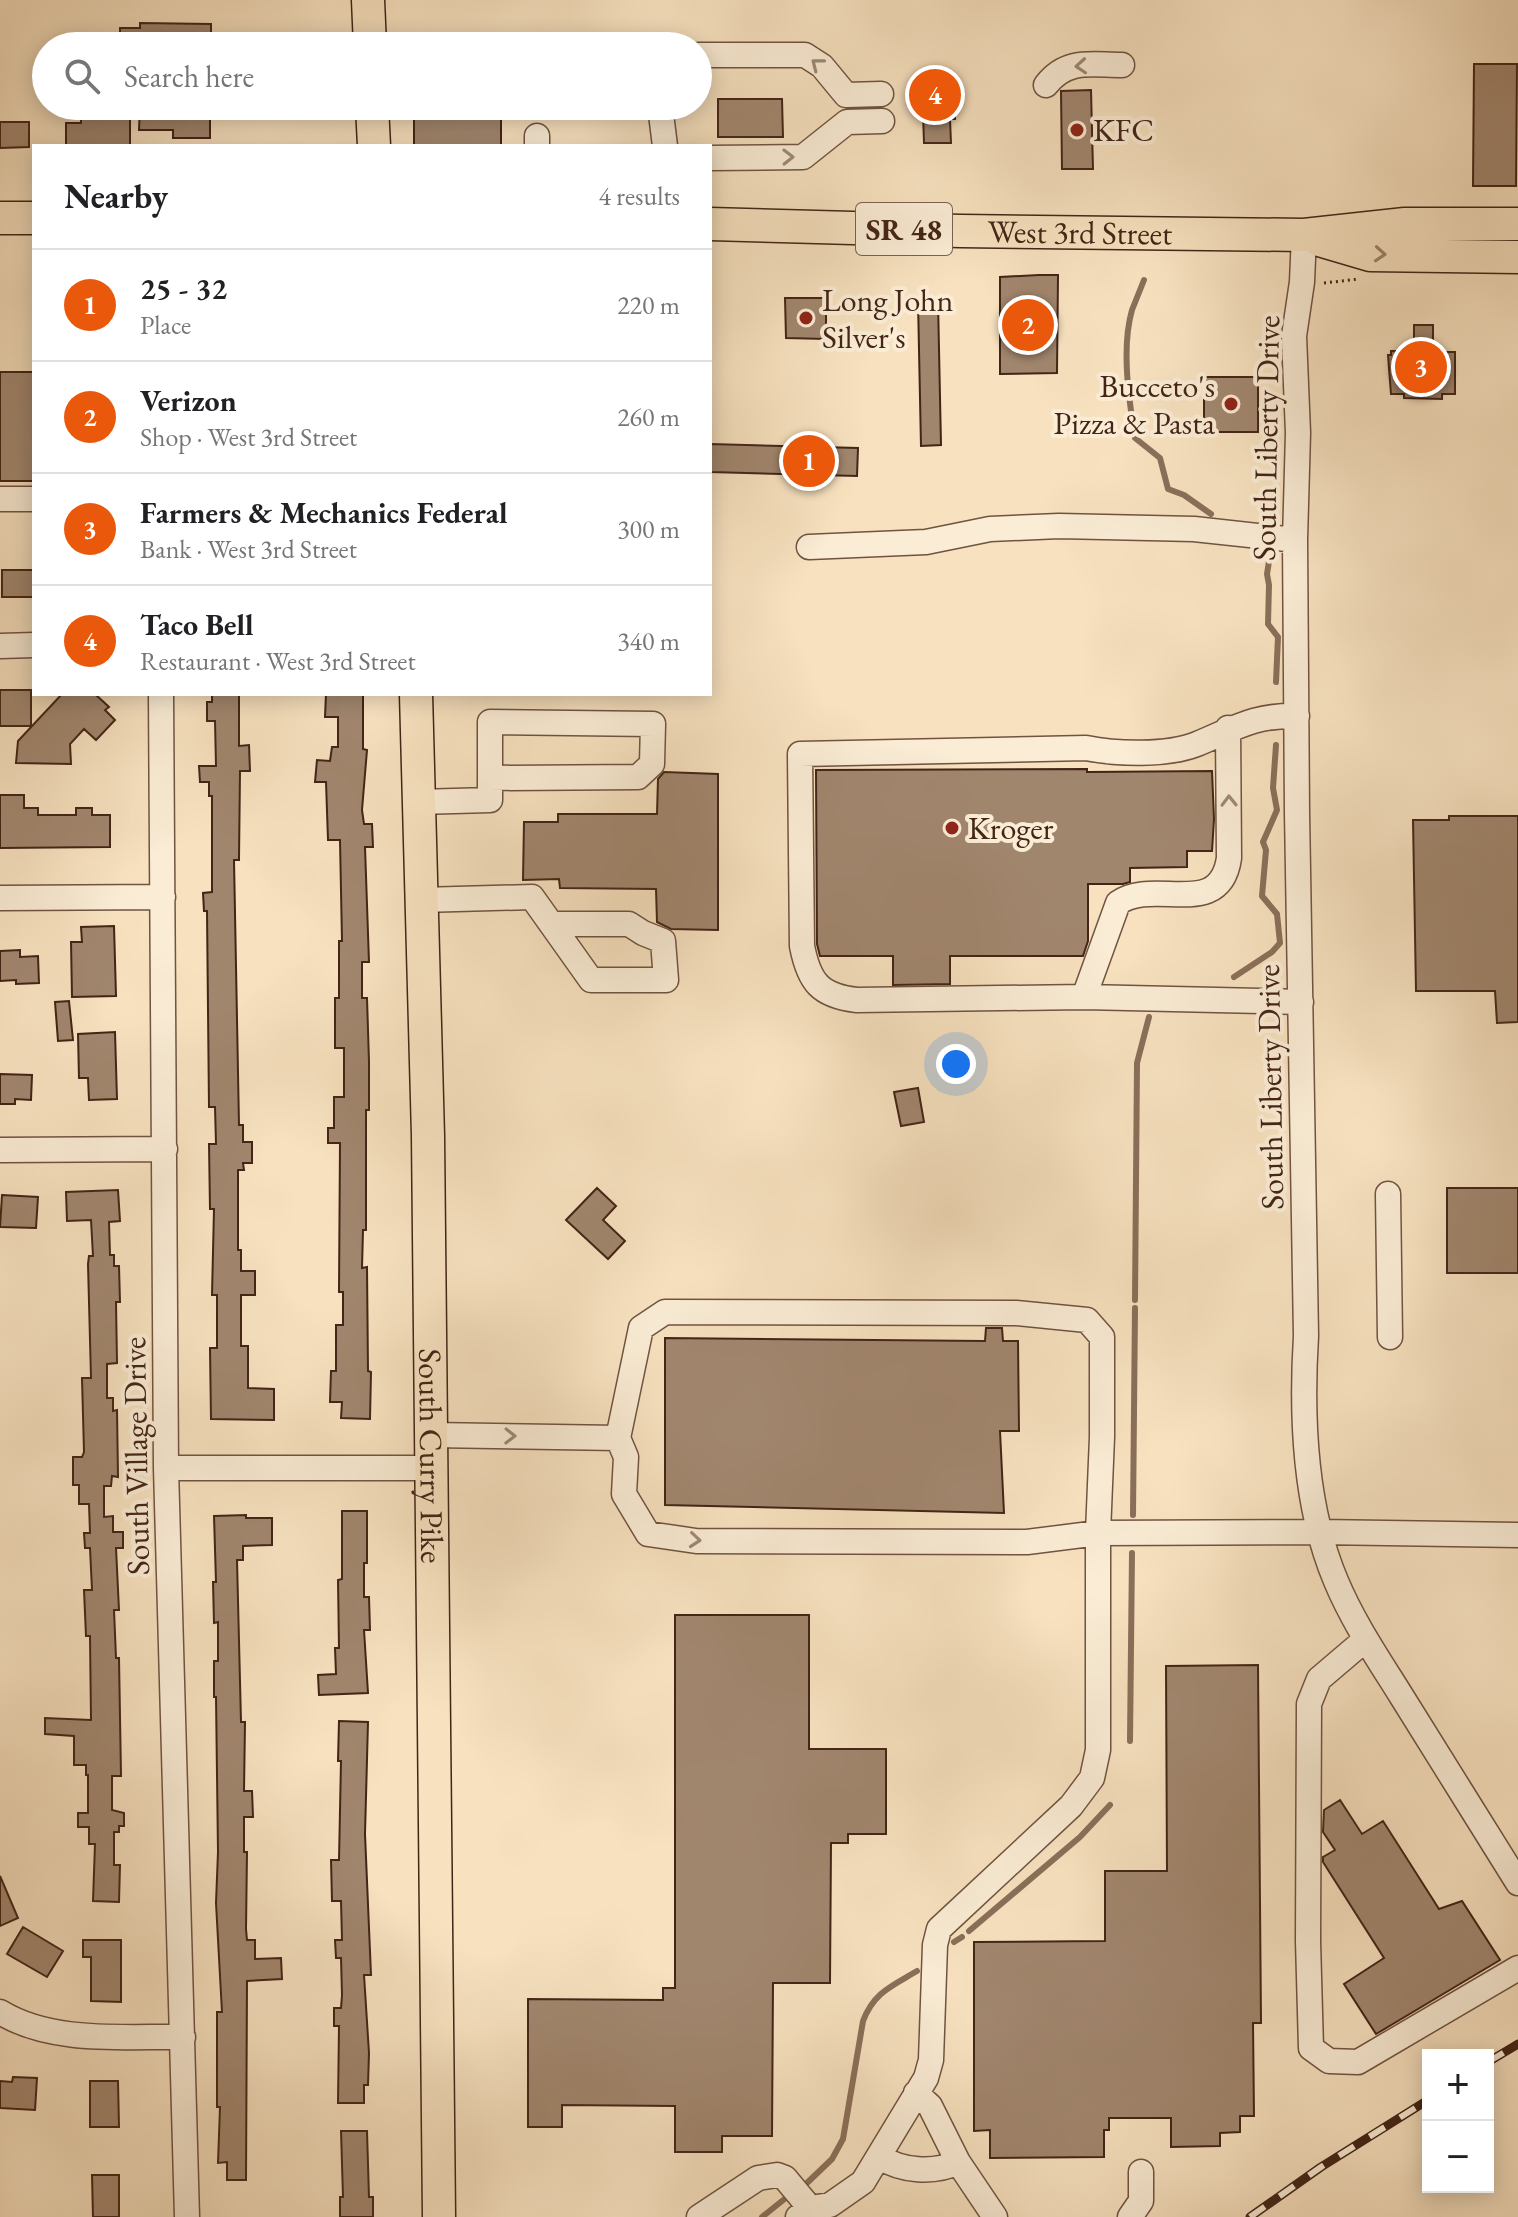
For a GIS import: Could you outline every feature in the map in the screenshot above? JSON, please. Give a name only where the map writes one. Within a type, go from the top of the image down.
[{"type":"main road","points":[[368,0],[369,32]]},
{"type":"main road","points":[[373,120],[374,144]]},
{"type":"main road","points":[[0,218],[32,218]]},
{"type":"main road","name":"West 3rd Street","points":[[712,224],[1304,235],[1405,224],[1518,224]]},
{"type":"main road","name":"West 3rd Street","points":[[1304,235],[1370,255],[1518,257]]},
{"type":"main road","name":"South Curry Pike","points":[[416,696],[433,1468],[439,2217]]},
{"type":"street","points":[[712,55],[805,55],[822,66],[846,95],[881,94]]},
{"type":"street","points":[[1046,85],[1055,74],[1069,66],[1122,65]]},
{"type":"street","points":[[662,120],[665,144]]},
{"type":"street","points":[[712,158],[803,157],[847,122],[882,121]]},
{"type":"street","name":"South Liberty Drive","points":[[1304,235],[1302,282],[1294,336],[1298,433],[1295,540],[1306,1336],[1303,1370],[1308,1463],[1320,1532],[1336,1582],[1366,1639],[1518,1883]]},
{"type":"street","points":[[0,499],[32,499]]},
{"type":"street","points":[[809,547],[926,542],[990,529],[1046,526],[1194,529],[1295,540]]},
{"type":"street","points":[[0,646],[32,645]]},
{"type":"street","name":"South Village Drive","points":[[161,696],[166,1468],[187,2217]]},
{"type":"street","points":[[1297,716],[1268,716],[1228,728],[1196,744],[1172,751],[1103,752],[1086,748],[800,754],[802,946],[806,968],[818,987],[836,998],[1084,997],[1301,1002]]},
{"type":"street","points":[[418,802],[490,800],[490,778],[490,722],[653,724],[652,764],[638,777],[490,778]]},
{"type":"street","points":[[1084,997],[1118,903],[1135,895],[1204,892],[1221,883],[1227,875],[1228,728]]},
{"type":"street","points":[[0,898],[163,897]]},
{"type":"street","points":[[421,900],[532,897],[552,924]]},
{"type":"street","points":[[0,1150],[165,1149]]},
{"type":"street","points":[[1388,1194],[1390,1337]]},
{"type":"street","points":[[699,2217],[767,2175],[785,2178],[804,2212],[830,2205],[858,2186],[880,2157],[926,2078],[931,2060],[935,1945],[939,1929],[1071,1806],[1092,1778],[1098,1750],[1098,1533],[1102,1337],[1087,1320],[1016,1313],[665,1312],[641,1328],[618,1438],[626,1457],[624,1494],[648,1534],[696,1541],[840,1542],[1027,1542],[1098,1533],[1518,1535]]},
{"type":"street","points":[[432,1435],[618,1438]]},
{"type":"street","points":[[166,1468],[433,1468]]},
{"type":"street","points":[[1366,1639],[1319,1679],[1309,1704],[1311,2048],[1329,2061],[1358,2062],[1518,1968]]},
{"type":"street","points":[[0,2012],[23,2024],[69,2034],[183,2037]]},
{"type":"street","points":[[916,2093],[930,2106],[958,2162],[995,2217]]},
{"type":"street","points":[[880,2157],[893,2166],[915,2169],[947,2167],[958,2162]]},
{"type":"street","points":[[1130,2217],[1141,2201],[1141,2172]]},
{"type":"building","points":[[140,23],[211,24],[211,32],[120,32],[120,28],[140,28]]},
{"type":"building","points":[[1474,64],[1517,64],[1516,186],[1473,186]]},
{"type":"building","points":[[955,76],[955,119],[950,119],[951,143],[924,143],[923,113],[916,113],[915,77]]},
{"type":"building","name":"KFC","points":[[1091,90],[1093,169],[1062,169],[1061,91]]},
{"type":"building","points":[[718,99],[782,99],[783,137],[718,137]]},
{"type":"building","points":[[81,120],[130,120],[130,144],[66,144],[66,123],[81,123]]},
{"type":"building","points":[[139,120],[210,120],[210,138],[173,138],[173,130],[139,130]]},
{"type":"building","points":[[414,120],[501,120],[501,144],[414,144]]},
{"type":"building","points":[[0,122],[29,122],[29,147],[0,148]]},
{"type":"building","points":[[1058,275],[1057,373],[1000,374],[1000,277]]},
{"type":"building","name":"Long John Silver's","points":[[785,298],[826,298],[826,339],[786,338]]},
{"type":"building","points":[[918,301],[938,301],[941,445],[921,446]]},
{"type":"building","points":[[1414,325],[1433,325],[1433,347],[1441,347],[1441,352],[1455,352],[1455,394],[1442,394],[1442,399],[1404,398],[1404,394],[1391,394],[1388,355],[1391,351],[1404,351],[1404,347],[1414,347]]},
{"type":"building","points":[[0,372],[32,372],[32,481],[0,481]]},
{"type":"building","name":"Bucceto's Pizza & Pasta","points":[[1204,377],[1258,377],[1258,432],[1204,432]]},
{"type":"building","points":[[712,444],[858,448],[857,476],[712,472]]},
{"type":"building","points":[[2,570],[32,570],[32,597],[2,597]]},
{"type":"building","points":[[0,690],[31,690],[31,726],[0,726]]},
{"type":"building","points":[[60,696],[97,696],[109,707],[105,710],[115,720],[96,740],[84,729],[70,744],[71,764],[16,763],[18,741]]},
{"type":"building","points":[[212,696],[239,696],[239,746],[249,745],[250,771],[240,771],[239,860],[234,860],[239,1125],[243,1125],[243,1142],[252,1142],[252,1163],[243,1163],[244,1170],[238,1170],[238,1250],[241,1250],[241,1271],[255,1271],[255,1295],[241,1295],[241,1346],[248,1346],[248,1388],[274,1389],[274,1420],[211,1419],[210,1348],[217,1348],[217,1295],[212,1295],[214,1209],[210,1209],[209,1144],[216,1144],[215,1107],[209,1107],[207,911],[204,911],[203,893],[212,892],[212,796],[209,796],[209,782],[200,782],[199,766],[216,766],[215,721],[207,721],[207,702],[212,702]]},
{"type":"building","points":[[326,696],[363,696],[363,749],[367,750],[362,810],[364,824],[372,824],[373,847],[365,847],[369,962],[362,962],[362,998],[367,998],[369,1110],[366,1110],[366,1230],[363,1230],[362,1268],[367,1267],[370,1419],[341,1418],[342,1402],[330,1402],[331,1371],[336,1371],[336,1325],[343,1325],[343,1292],[339,1292],[340,1143],[328,1143],[328,1128],[334,1128],[334,1097],[344,1097],[344,1048],[335,1048],[335,998],[339,998],[339,941],[342,941],[340,840],[328,840],[326,782],[315,782],[317,760],[330,761],[332,747],[338,747],[338,717],[325,717]]},
{"type":"building","name":"Kroger","points":[[1087,769],[1087,772],[1212,771],[1214,819],[1212,851],[1187,851],[1187,867],[1130,868],[1130,882],[1088,884],[1088,941],[1083,956],[950,956],[950,984],[893,985],[893,956],[820,956],[817,944],[816,770]]},
{"type":"building","points":[[664,772],[718,774],[718,930],[671,929],[657,922],[656,889],[560,888],[559,879],[523,880],[524,822],[558,822],[558,814],[657,814],[658,779]]},
{"type":"building","points":[[0,795],[24,795],[24,808],[38,808],[38,815],[76,815],[76,808],[92,808],[92,815],[110,815],[110,847],[0,848]]},
{"type":"building","points":[[1449,816],[1518,816],[1518,1022],[1497,1023],[1495,991],[1416,991],[1413,820],[1449,820]]},
{"type":"building","points":[[114,926],[116,996],[72,997],[71,942],[82,942],[81,927]]},
{"type":"building","points":[[20,950],[20,957],[38,956],[39,983],[0,981],[0,951]]},
{"type":"building","points":[[69,1001],[73,1040],[58,1041],[55,1002]]},
{"type":"building","points":[[115,1032],[117,1099],[89,1100],[88,1078],[79,1078],[78,1034]]},
{"type":"building","points":[[0,1074],[32,1075],[31,1100],[15,1099],[15,1104],[0,1104]]},
{"type":"building","points":[[918,1088],[924,1122],[901,1126],[894,1092]]},
{"type":"building","points":[[597,1188],[616,1206],[603,1220],[625,1241],[608,1259],[566,1220]]},
{"type":"building","points":[[1447,1188],[1518,1188],[1518,1273],[1447,1273]]},
{"type":"building","points":[[118,1190],[120,1221],[109,1222],[110,1255],[114,1255],[114,1266],[119,1266],[117,1363],[107,1364],[107,1398],[113,1398],[113,1411],[117,1410],[118,1477],[112,1476],[111,1486],[104,1486],[104,1517],[113,1516],[113,1532],[123,1532],[123,1548],[116,1548],[119,1610],[114,1610],[116,1658],[119,1658],[121,1776],[112,1776],[112,1810],[124,1813],[124,1826],[119,1826],[119,1832],[114,1832],[114,1865],[120,1865],[119,1902],[93,1901],[95,1844],[89,1844],[89,1827],[78,1827],[78,1813],[88,1813],[88,1775],[86,1765],[74,1765],[74,1736],[45,1734],[45,1718],[91,1720],[90,1636],[86,1636],[84,1590],[92,1590],[90,1548],[85,1548],[84,1533],[90,1533],[89,1504],[79,1504],[79,1485],[73,1485],[73,1457],[82,1457],[84,1452],[82,1378],[91,1378],[88,1264],[89,1256],[93,1256],[91,1220],[67,1221],[66,1192]]},
{"type":"building","points":[[2,1195],[38,1197],[36,1228],[0,1227]]},
{"type":"building","points":[[986,1328],[1002,1328],[1003,1341],[1018,1341],[1019,1431],[1000,1431],[1004,1513],[665,1505],[665,1338],[985,1341]]},
{"type":"building","points":[[342,1511],[367,1511],[364,1597],[369,1597],[370,1630],[364,1630],[368,1693],[319,1695],[318,1675],[336,1674],[335,1648],[339,1648],[338,1580],[342,1579]]},
{"type":"building","points":[[246,1515],[246,1518],[272,1518],[272,1545],[243,1546],[243,1560],[237,1560],[241,1722],[245,1722],[244,1791],[252,1791],[253,1817],[244,1817],[246,1929],[247,1940],[255,1940],[255,1959],[281,1958],[282,1979],[247,1981],[246,2180],[227,2180],[227,2162],[218,2163],[217,2012],[222,2012],[216,1903],[218,1852],[214,1661],[218,1661],[218,1622],[214,1623],[214,1516]]},
{"type":"building","points":[[675,1615],[809,1615],[809,1749],[886,1749],[886,1834],[848,1834],[848,1843],[831,1843],[830,1983],[773,1983],[772,2136],[722,2136],[722,2152],[675,2152],[675,2106],[562,2105],[562,2127],[528,2127],[528,1999],[663,2000],[663,1988],[675,1988]]},
{"type":"building","points":[[1258,1665],[1261,2023],[1253,2023],[1254,2116],[1240,2116],[1240,2132],[1220,2133],[1220,2146],[1171,2147],[1171,2118],[1109,2118],[1109,2130],[1104,2130],[1104,2157],[990,2158],[990,2130],[974,2131],[974,1942],[1105,1941],[1105,1871],[1167,1871],[1166,1666]]},
{"type":"building","points":[[339,1721],[368,1722],[365,1834],[371,1975],[364,1975],[369,2053],[364,2103],[338,2103],[339,2026],[334,2026],[334,2008],[341,2008],[342,1995],[341,1958],[336,1958],[335,1940],[342,1940],[341,1901],[332,1901],[331,1860],[339,1860]]},
{"type":"building","points":[[1340,1800],[1362,1834],[1383,1821],[1439,1909],[1462,1901],[1500,1960],[1376,2034],[1344,1984],[1384,1958],[1323,1862],[1323,1857],[1335,1850],[1323,1832],[1324,1810]]},
{"type":"building","points":[[0,1876],[18,1918],[0,1926]]},
{"type":"building","points":[[23,1927],[63,1951],[47,1977],[7,1954]]},
{"type":"building","points":[[83,1940],[121,1940],[121,2002],[91,2001],[91,1957],[83,1957]]},
{"type":"building","points":[[13,2077],[37,2078],[35,2110],[0,2108],[0,2081],[12,2082]]},
{"type":"building","points":[[90,2081],[118,2081],[119,2127],[90,2127]]},
{"type":"building","points":[[341,2131],[367,2131],[369,2197],[373,2197],[373,2217],[340,2217],[340,2197],[343,2197]]},
{"type":"building","points":[[92,2175],[119,2175],[119,2217],[93,2217]]},
{"type":"waterway","points":[[1144,280],[1132,310],[1127,341],[1127,374],[1135,438],[1160,458],[1168,489],[1184,495],[1211,514]]},
{"type":"waterway","points":[[1270,555],[1267,574],[1268,624],[1278,637],[1276,682]]},
{"type":"waterway","points":[[1234,977],[1272,952],[1280,943],[1277,914],[1262,896],[1266,850],[1263,842],[1277,810],[1273,788],[1276,745]]},
{"type":"waterway","points":[[1135,1300],[1137,1063],[1149,1017]]},
{"type":"waterway","points":[[1133,1515],[1135,1308]]},
{"type":"waterway","points":[[1130,1741],[1132,1553]]},
{"type":"waterway","points":[[969,1931],[1080,1837],[1110,1805]]},
{"type":"waterway","points":[[954,1942],[962,1937]]},
{"type":"waterway","points":[[808,2182],[832,2159],[843,2139],[867,2011],[885,1991],[917,1971]]},
{"type":"waterway","points":[[762,2217],[787,2197]]},
{"type":"railway","points":[[1494,2058],[1518,2044]]},
{"type":"railway","points":[[1250,2217],[1321,2167],[1422,2104]]},
{"type":"place","name":"Taco Bell","points":[[935,95]]},
{"type":"place","name":"KFC","points":[[1077,130]]},
{"type":"place","name":"Long John Silver's","points":[[806,318]]},
{"type":"place","name":"Verizon","points":[[1028,325]]},
{"type":"place","name":"Farmers & Mechanics Federal","points":[[1421,367]]},
{"type":"place","name":"Bucceto's Pizza & Pasta","points":[[1231,404]]},
{"type":"place","name":"25 - 32","points":[[809,461]]},
{"type":"place","name":"Kroger","points":[[952,828]]}]
